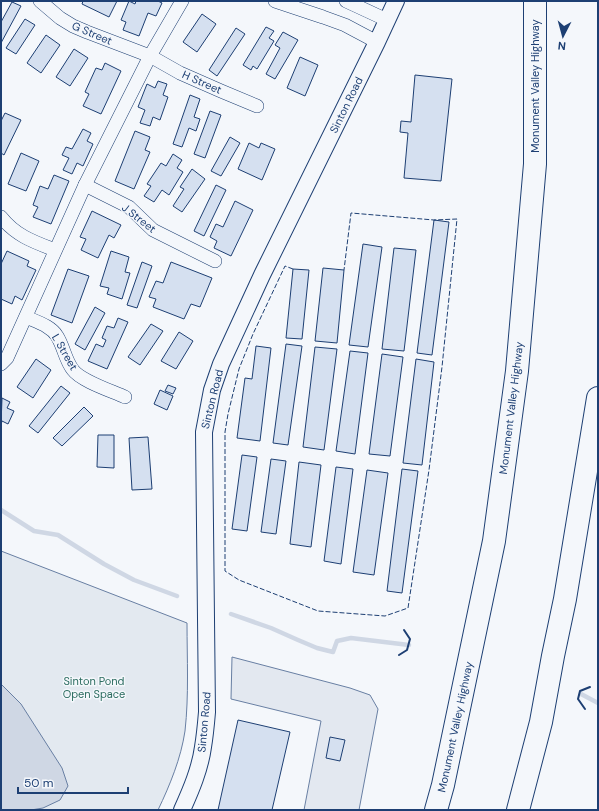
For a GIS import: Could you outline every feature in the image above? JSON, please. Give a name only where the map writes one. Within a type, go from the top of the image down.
[{"type":"highway","name":"Monument Valley Highway","points":[[436,810],[443,785],[494,541],[517,371],[535,164],[535,1]]},
{"type":"highway","points":[[518,810],[541,722],[565,598],[598,398]]},
{"type":"street","name":"G Street","points":[[40,1],[60,18],[73,26],[150,56]]},
{"type":"street","points":[[1,364],[7,358],[85,185],[150,56],[182,1]]},
{"type":"street","points":[[275,1],[345,25],[377,42]]},
{"type":"street","points":[[346,1],[387,20]]},
{"type":"street","name":"Sinton Road","points":[[182,810],[198,769],[203,747],[207,712],[204,432],[212,390],[221,364],[262,275],[396,1]]},
{"type":"street","name":"H Street","points":[[150,56],[180,73],[257,106]]},
{"type":"street","name":"J Street","points":[[85,185],[129,207],[154,230],[215,261]]},
{"type":"street","points":[[1,218],[6,224],[24,238],[55,250]]},
{"type":"street","name":"L Street","points":[[26,317],[48,327],[57,336],[73,371],[82,378],[126,397]]},
{"type":"green space","name":"Sinton Pond Open Space","points":[[1,551],[187,623],[187,690],[185,731],[181,751],[167,791],[158,810],[1,810]]},
{"type":"shaded area","points":[[232,657],[350,688],[370,695],[378,709],[359,810],[304,810],[321,721],[231,699]]},
{"type":"shaded area","points":[[1,684],[21,704],[62,768],[68,786],[60,800],[43,808],[31,810],[1,810]]},
{"type":"building","points":[[83,1],[117,1],[109,17],[82,4]]},
{"type":"building","points":[[129,1],[135,4],[136,1],[158,1],[162,3],[156,16],[148,13],[139,36],[123,30],[126,22],[121,20]]},
{"type":"building","points":[[12,2],[21,6],[1,43],[1,22]]},
{"type":"building","points":[[202,14],[216,24],[197,52],[183,42]]},
{"type":"building","points":[[25,19],[35,25],[16,54],[6,48]]},
{"type":"building","points":[[266,27],[274,31],[269,38],[274,41],[257,69],[253,66],[251,70],[243,65]]},
{"type":"building","points":[[236,28],[245,34],[217,76],[209,70]]},
{"type":"building","points":[[283,32],[298,40],[275,79],[266,74],[280,48],[275,45]]},
{"type":"building","points":[[46,35],[60,45],[41,73],[27,63]]},
{"type":"building","points":[[74,49],[88,58],[70,86],[56,77]]},
{"type":"building","points":[[300,57],[318,65],[305,96],[287,88]]},
{"type":"building","points":[[105,63],[121,71],[101,114],[83,106],[89,94],[85,92],[96,68],[102,70]]},
{"type":"building","points":[[415,75],[452,79],[441,181],[404,178],[408,133],[400,132],[401,121],[411,122]]},
{"type":"building","points":[[158,81],[167,84],[163,95],[168,97],[160,120],[153,117],[150,126],[140,123],[145,110],[138,107],[147,84],[155,88]]},
{"type":"building","points":[[190,95],[200,99],[194,117],[200,119],[196,131],[189,128],[182,147],[173,144]]},
{"type":"building","points":[[210,111],[221,115],[205,158],[194,154]]},
{"type":"building","points":[[5,113],[21,120],[4,155],[1,153],[1,121]]},
{"type":"building","points":[[83,129],[91,133],[87,141],[93,144],[83,166],[77,163],[72,174],[63,170],[69,158],[62,155],[66,147],[72,149]]},
{"type":"building","points":[[135,131],[150,137],[145,150],[150,152],[134,189],[115,181]]},
{"type":"building","points":[[230,137],[240,143],[221,176],[211,171]]},
{"type":"building","points":[[249,143],[259,148],[261,143],[275,149],[262,180],[238,169]]},
{"type":"building","points":[[21,153],[39,161],[26,191],[8,184]]},
{"type":"building","points":[[173,154],[182,160],[177,168],[183,172],[169,195],[162,190],[154,202],[144,196],[151,186],[147,184],[161,163],[166,166]]},
{"type":"building","points":[[192,169],[205,179],[182,212],[173,206],[184,189],[180,187]]},
{"type":"building","points":[[54,175],[69,181],[51,224],[33,217],[38,207],[33,205],[40,186],[48,189]]},
{"type":"building","points":[[216,185],[226,190],[204,236],[194,231]]},
{"type":"building","points":[[235,201],[253,210],[231,256],[214,248],[217,241],[210,237],[216,224],[223,227]]},
{"type":"building","points":[[92,211],[121,225],[114,238],[109,235],[98,258],[81,250],[86,239],[80,237]]},
{"type":"building","points":[[434,220],[449,222],[432,355],[417,353]]},
{"type":"building","points":[[363,244],[382,247],[368,347],[349,345]]},
{"type":"building","points":[[394,248],[416,250],[404,351],[382,349]]},
{"type":"building","points":[[7,251],[29,261],[27,266],[36,270],[22,300],[15,296],[12,304],[1,299],[1,264]]},
{"type":"building","points":[[111,251],[129,257],[125,272],[130,273],[122,299],[107,294],[109,288],[100,286]]},
{"type":"building","points":[[142,262],[152,266],[137,308],[127,305]]},
{"type":"building","points":[[171,262],[212,278],[200,307],[191,304],[184,319],[153,307],[156,299],[149,297],[156,281],[163,283]]},
{"type":"building","points":[[323,268],[344,270],[337,343],[315,341]]},
{"type":"building","points":[[68,269],[89,276],[72,323],[51,315]]},
{"type":"building","points":[[293,269],[309,270],[302,339],[286,338]]},
{"type":"building","points":[[95,307],[105,313],[85,350],[75,344]]},
{"type":"building","points":[[118,318],[128,322],[107,369],[88,361],[96,344],[103,347],[106,340],[102,338],[107,326],[114,328]]},
{"type":"building","points":[[151,324],[163,331],[140,365],[128,357]]},
{"type":"building","points":[[179,332],[193,341],[176,369],[161,361]]},
{"type":"building","points":[[286,344],[302,346],[288,445],[273,443]]},
{"type":"building","points":[[256,346],[271,348],[260,441],[237,438],[245,378],[252,379]]},
{"type":"building","points":[[315,347],[337,349],[324,450],[303,447]]},
{"type":"building","points":[[350,351],[368,353],[355,454],[336,451]]},
{"type":"building","points":[[382,354],[403,357],[390,456],[369,454]]},
{"type":"building","points":[[36,359],[51,370],[33,398],[17,387]]},
{"type":"building","points":[[416,359],[434,362],[422,465],[403,463]]},
{"type":"building","points":[[168,385],[176,388],[173,394],[165,391]]},
{"type":"building","points":[[61,386],[70,393],[38,433],[29,426]]},
{"type":"building","points":[[160,390],[173,396],[167,410],[154,404]]},
{"type":"building","points":[[2,398],[10,402],[7,408],[14,411],[8,424],[2,421],[1,425]]},
{"type":"building","points":[[84,407],[93,416],[62,446],[53,438]]},
{"type":"building","points":[[98,435],[114,435],[114,468],[97,467]]},
{"type":"building","points":[[148,437],[152,489],[132,490],[129,438]]},
{"type":"building","points":[[242,455],[257,457],[247,531],[232,529]]},
{"type":"building","points":[[271,459],[286,461],[276,534],[261,532]]},
{"type":"building","points":[[299,462],[321,465],[311,547],[290,544]]},
{"type":"building","points":[[336,467],[353,469],[341,564],[324,561]]},
{"type":"building","points":[[402,469],[418,471],[402,593],[387,591]]},
{"type":"building","points":[[367,470],[388,473],[374,575],[353,572]]},
{"type":"building","points":[[238,720],[290,732],[272,810],[218,810]]},
{"type":"building","points":[[330,737],[345,740],[340,761],[326,758]]},
{"type":"waterway","points":[[1,510],[34,531],[58,535],[104,564],[134,580],[177,596]]},
{"type":"waterway","points":[[231,614],[271,628],[317,648],[333,652],[337,641],[351,638],[409,645]]},
{"type":"waterway","points":[[581,694],[598,703]]},
{"type":"fence","points":[[293,269],[285,266],[253,334],[239,369],[228,414],[225,432],[225,571],[239,580],[318,611],[385,616],[408,608],[429,470],[442,367],[457,219],[434,220],[351,213],[344,270]]},
{"type":"wall","points":[[399,655],[407,650],[410,639],[404,630]]},
{"type":"wall","points":[[585,709],[578,699],[580,691],[590,687]]}]
